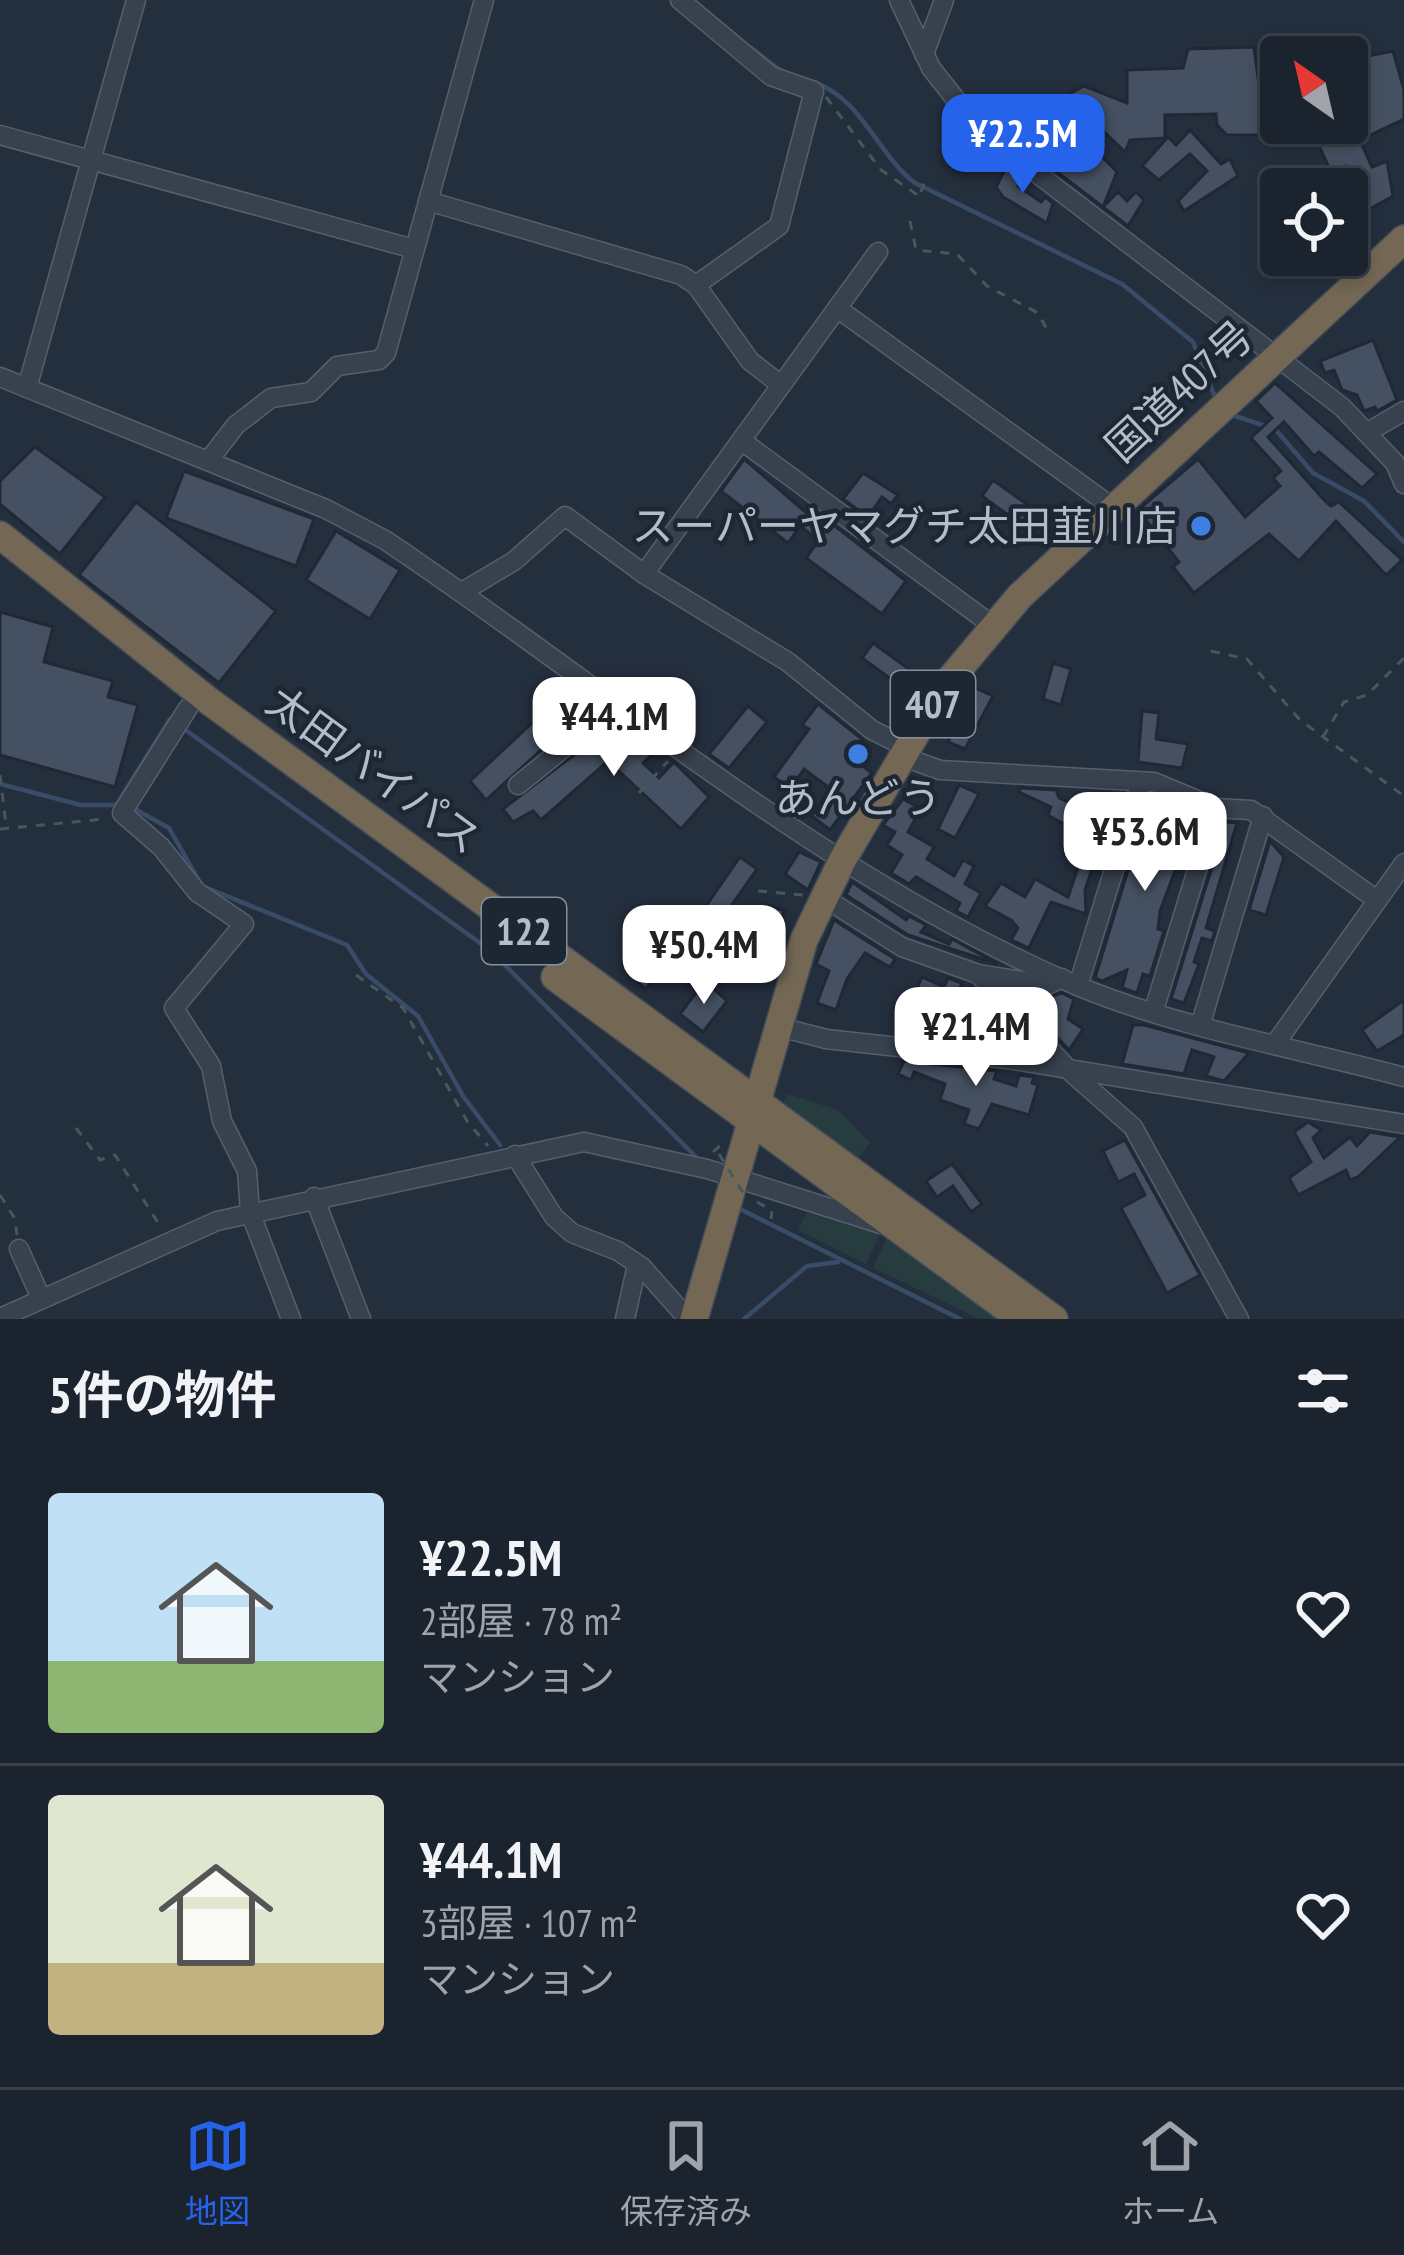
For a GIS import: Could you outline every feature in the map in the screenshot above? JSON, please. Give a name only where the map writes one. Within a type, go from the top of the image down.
[{"type":"highway","name":"国道407号","points":[[691,1319],[738,1188],[752,1112],[776,1026],[823,897],[904,751],[992,625],[1404,239]]},
{"type":"highway","name":"太田バイパス","points":[[0,535],[190,687],[1021,1319]]},
{"type":"highway","name":"太田バイパス","points":[[0,559],[188,708],[752,1112],[1054,1319]]},
{"type":"street","points":[[27,388],[136,0]]},
{"type":"street","points":[[208,460],[236,425],[271,398],[311,392],[337,366],[383,357],[484,0]]},
{"type":"street","points":[[680,0],[771,76],[814,91],[779,226],[696,284]]},
{"type":"street","points":[[899,0],[949,97],[979,129],[1368,432],[1395,463],[1404,484]]},
{"type":"street","points":[[925,54],[944,0]]},
{"type":"street","points":[[0,135],[414,249]]},
{"type":"street","points":[[428,201],[696,284],[734,342],[781,386]]},
{"type":"street","points":[[644,574],[878,252]]},
{"type":"street","points":[[837,308],[1115,509]]},
{"type":"street","points":[[0,377],[356,524],[462,592],[843,859],[1070,982],[1154,1010],[1404,1077]]},
{"type":"street","points":[[1368,432],[1404,411]]},
{"type":"street","points":[[742,441],[992,625]]},
{"type":"street","points":[[462,592],[514,561],[565,516],[644,574],[788,662],[831,700],[904,751],[940,770],[1154,782],[1216,808],[1263,816],[1377,900]]},
{"type":"street","points":[[518,784],[619,703]]},
{"type":"street","points":[[188,708],[125,808],[197,892],[244,924],[174,1008],[212,1066],[221,1120],[247,1171],[250,1212],[290,1319]]},
{"type":"street","points":[[1070,982],[1141,782]]},
{"type":"street","points":[[1154,1010],[1216,808]]},
{"type":"street","points":[[1201,1023],[1263,816]]},
{"type":"street","points":[[1275,1044],[1404,863]]},
{"type":"street","points":[[823,897],[902,947],[978,974],[1047,985],[1070,982]]},
{"type":"street","points":[[978,974],[1073,1074],[1133,1126],[1239,1319]]},
{"type":"street","points":[[776,1026],[826,1039],[1007,1059],[1073,1074],[1404,1124]]},
{"type":"street","points":[[0,1318],[169,1239],[250,1212],[584,1142],[615,1145],[738,1188],[896,1228]]},
{"type":"street","points":[[507,1156],[572,1233],[637,1264],[691,1319]]},
{"type":"street","points":[[314,1197],[361,1319]]},
{"type":"street","points":[[19,1249],[41,1298]]},
{"type":"street","points":[[625,1319],[637,1264]]},
{"type":"path","points":[[814,91],[837,108],[881,170],[920,194],[925,180]]},
{"type":"path","points":[[910,221],[916,250],[958,254],[987,286],[1038,314],[1049,333]]},
{"type":"path","points":[[1211,651],[1247,659],[1300,720],[1404,796]]},
{"type":"path","points":[[1323,737],[1344,702],[1367,695],[1404,658]]},
{"type":"path","points":[[639,793],[681,746]]},
{"type":"path","points":[[2,777],[3,828],[92,823],[125,808]]},
{"type":"path","points":[[758,891],[823,897]]},
{"type":"path","points":[[356,974],[403,1008],[467,1121],[507,1156]]},
{"type":"path","points":[[76,1127],[100,1160],[115,1156],[169,1239]]},
{"type":"path","points":[[715,1151],[726,1140],[719,1154],[738,1188]]},
{"type":"path","points":[[0,1195],[15,1219],[19,1249]]},
{"type":"path","points":[[767,1208],[771,1219]]},
{"type":"green space","points":[[788,1094],[838,1110],[870,1143],[856,1161],[781,1106]]},
{"type":"green space","points":[[808,1210],[881,1231],[866,1264],[798,1230]]},
{"type":"green space","points":[[888,1235],[1007,1319],[980,1319],[873,1268]]},
{"type":"building","points":[[1254,47],[1260,135],[1227,135],[1217,125],[1216,114],[1165,115],[1165,138],[1130,140],[1125,152],[1092,120],[1079,133],[1117,172],[1103,207],[1053,169],[1064,155],[1049,149],[1071,93],[1084,86],[1127,103],[1127,70],[1183,68],[1188,49]]},
{"type":"building","points":[[1393,51],[1404,90],[1404,119],[1368,136],[1368,56]]},
{"type":"building","points":[[1190,130],[1221,164],[1230,159],[1238,176],[1184,211],[1178,201],[1207,171],[1190,154],[1159,180],[1142,166],[1168,137],[1176,145]]},
{"type":"building","points":[[1318,144],[1362,144],[1372,167],[1387,161],[1393,196],[1368,210],[1368,168],[1329,168]]},
{"type":"building","points":[[1006,168],[1023,180],[1018,186],[1041,202],[1045,197],[1053,203],[1047,223],[1003,197],[996,187]]},
{"type":"building","points":[[1118,192],[1127,201],[1136,192],[1144,200],[1128,226],[1103,207]]},
{"type":"building","points":[[1373,340],[1397,400],[1377,411],[1375,407],[1364,411],[1357,395],[1342,390],[1334,370],[1325,373],[1320,361]]},
{"type":"building","points":[[1275,383],[1377,474],[1362,488],[1319,452],[1314,456],[1284,422],[1268,437],[1325,501],[1331,506],[1339,502],[1402,560],[1386,575],[1336,521],[1299,561],[1269,534],[1194,593],[1173,567],[1179,562],[1138,510],[1198,459],[1245,517],[1280,486],[1273,478],[1281,471],[1251,438],[1272,418],[1256,401]]},
{"type":"building","points":[[35,447],[105,497],[60,554],[0,504],[0,481]]},
{"type":"building","points":[[744,459],[826,530],[831,523],[906,581],[882,614],[806,558],[819,540],[800,526],[788,543],[721,491]]},
{"type":"building","points":[[184,471],[314,519],[296,566],[166,518]]},
{"type":"building","points":[[863,473],[898,495],[891,504],[882,497],[868,517],[843,499]]},
{"type":"building","points":[[993,480],[1039,513],[1027,529],[982,496]]},
{"type":"building","points":[[136,502],[276,611],[219,683],[79,575]]},
{"type":"building","points":[[336,531],[400,570],[370,619],[306,580]]},
{"type":"building","points":[[0,612],[53,627],[44,662],[113,681],[108,697],[138,705],[115,787],[0,755]]},
{"type":"building","points":[[873,643],[917,675],[906,690],[862,658]]},
{"type":"building","points":[[1053,663],[1071,669],[1061,705],[1043,699]]},
{"type":"building","points":[[973,687],[993,696],[965,749],[948,742]]},
{"type":"building","points":[[818,704],[863,740],[852,758],[872,773],[830,830],[812,816],[831,789],[804,769],[790,789],[774,777],[809,729],[802,725]]},
{"type":"building","points":[[748,706],[767,722],[729,768],[709,754]]},
{"type":"building","points":[[548,708],[559,720],[547,732],[553,739],[486,800],[470,781]]},
{"type":"building","points":[[1142,711],[1159,713],[1156,739],[1188,744],[1182,768],[1138,762]]},
{"type":"building","points":[[617,722],[657,750],[643,763],[659,778],[674,762],[709,797],[681,829],[608,761],[541,820],[533,811],[513,822],[503,809]]},
{"type":"building","points":[[959,785],[979,794],[955,838],[938,829]]},
{"type":"building","points":[[1020,788],[1056,790],[1059,798],[1088,811],[1095,792],[1110,793],[1103,814],[1116,819],[1098,870],[1092,869],[1085,890],[1086,914],[1051,902],[1029,948],[1011,940],[1018,928],[1011,920],[985,906],[1001,883],[1025,897],[1035,879],[1068,897],[1088,838],[1048,815],[1051,807],[1019,792]]},
{"type":"building","points":[[1151,795],[1192,813],[1193,823],[1160,911],[1158,929],[1164,931],[1150,976],[1143,974],[1137,993],[1122,988],[1127,970],[1102,981],[1095,978]]},
{"type":"building","points":[[903,799],[921,809],[908,832],[934,847],[927,859],[954,876],[963,860],[974,866],[965,884],[981,893],[968,917],[956,911],[960,903],[916,877],[909,884],[891,873],[902,855],[887,845],[895,832],[883,825]]},
{"type":"building","points":[[1226,822],[1237,823],[1206,928],[1215,931],[1212,941],[1202,938],[1194,962],[1199,964],[1184,1003],[1171,999]]},
{"type":"building","points":[[1270,841],[1284,857],[1266,915],[1249,910]]},
{"type":"building","points":[[799,852],[821,862],[808,890],[785,874]]},
{"type":"building","points":[[740,857],[757,869],[729,909],[751,924],[766,904],[785,911],[764,940],[756,935],[744,953],[697,919]]},
{"type":"building","points":[[852,882],[906,920],[909,916],[926,925],[921,932],[949,944],[952,939],[998,964],[908,935],[846,895]]},
{"type":"building","points":[[834,920],[895,959],[890,967],[865,953],[847,979],[836,1010],[817,1003],[829,971],[816,964]]},
{"type":"building","points":[[668,940],[681,953],[645,989],[632,976]]},
{"type":"building","points":[[922,977],[944,987],[948,978],[962,983],[959,990],[969,994],[950,1039],[925,1036],[942,1001],[917,989]]},
{"type":"building","points":[[705,981],[727,1001],[703,1032],[680,1014]]},
{"type":"building","points":[[1062,993],[1074,999],[1068,1019],[1083,1029],[1069,1050],[1015,994],[1046,998]]},
{"type":"building","points":[[1404,1000],[1404,1035],[1377,1051],[1362,1030]]},
{"type":"building","points":[[1133,1025],[1249,1053],[1224,1081],[1206,1076],[1214,1057],[1192,1050],[1184,1074],[1122,1064]]},
{"type":"building","points":[[904,1061],[997,1071],[994,1079],[1016,1086],[1019,1075],[1034,1077],[1032,1083],[1038,1085],[1029,1115],[992,1104],[979,1129],[964,1124],[969,1110],[940,1100],[945,1084],[914,1072],[911,1080],[898,1074]]},
{"type":"building","points":[[1308,1122],[1321,1130],[1313,1138],[1324,1158],[1350,1137],[1357,1146],[1370,1132],[1400,1137],[1358,1177],[1350,1180],[1346,1170],[1298,1195],[1289,1178],[1311,1162],[1294,1132]]},
{"type":"building","points":[[1125,1140],[1200,1275],[1167,1293],[1121,1208],[1145,1195],[1134,1174],[1118,1182],[1103,1151]]},
{"type":"building","points":[[952,1164],[982,1204],[971,1212],[953,1186],[937,1197],[926,1181]]},
{"type":"waterway","points":[[751,48],[780,70]]},
{"type":"waterway","points":[[813,82],[844,100],[915,183],[1122,284],[1193,342],[1215,397]]},
{"type":"waterway","points":[[1232,415],[1275,429],[1313,473],[1364,501],[1404,542]]},
{"type":"waterway","points":[[117,804],[170,719]]},
{"type":"waterway","points":[[187,731],[491,951],[695,1156]]},
{"type":"waterway","points":[[0,784],[81,805],[120,805]]},
{"type":"waterway","points":[[131,807],[169,828],[202,886],[347,945],[366,974],[418,1016],[463,1096],[500,1145]]},
{"type":"waterway","points":[[736,1207],[960,1319]]},
{"type":"waterway","points":[[744,1319],[807,1266],[838,1262]]},
{"type":"place","name":"スーパーヤマグチ太田韮川店","points":[[1201,526]]},
{"type":"place","name":"あんどう","points":[[858,754]]}]
